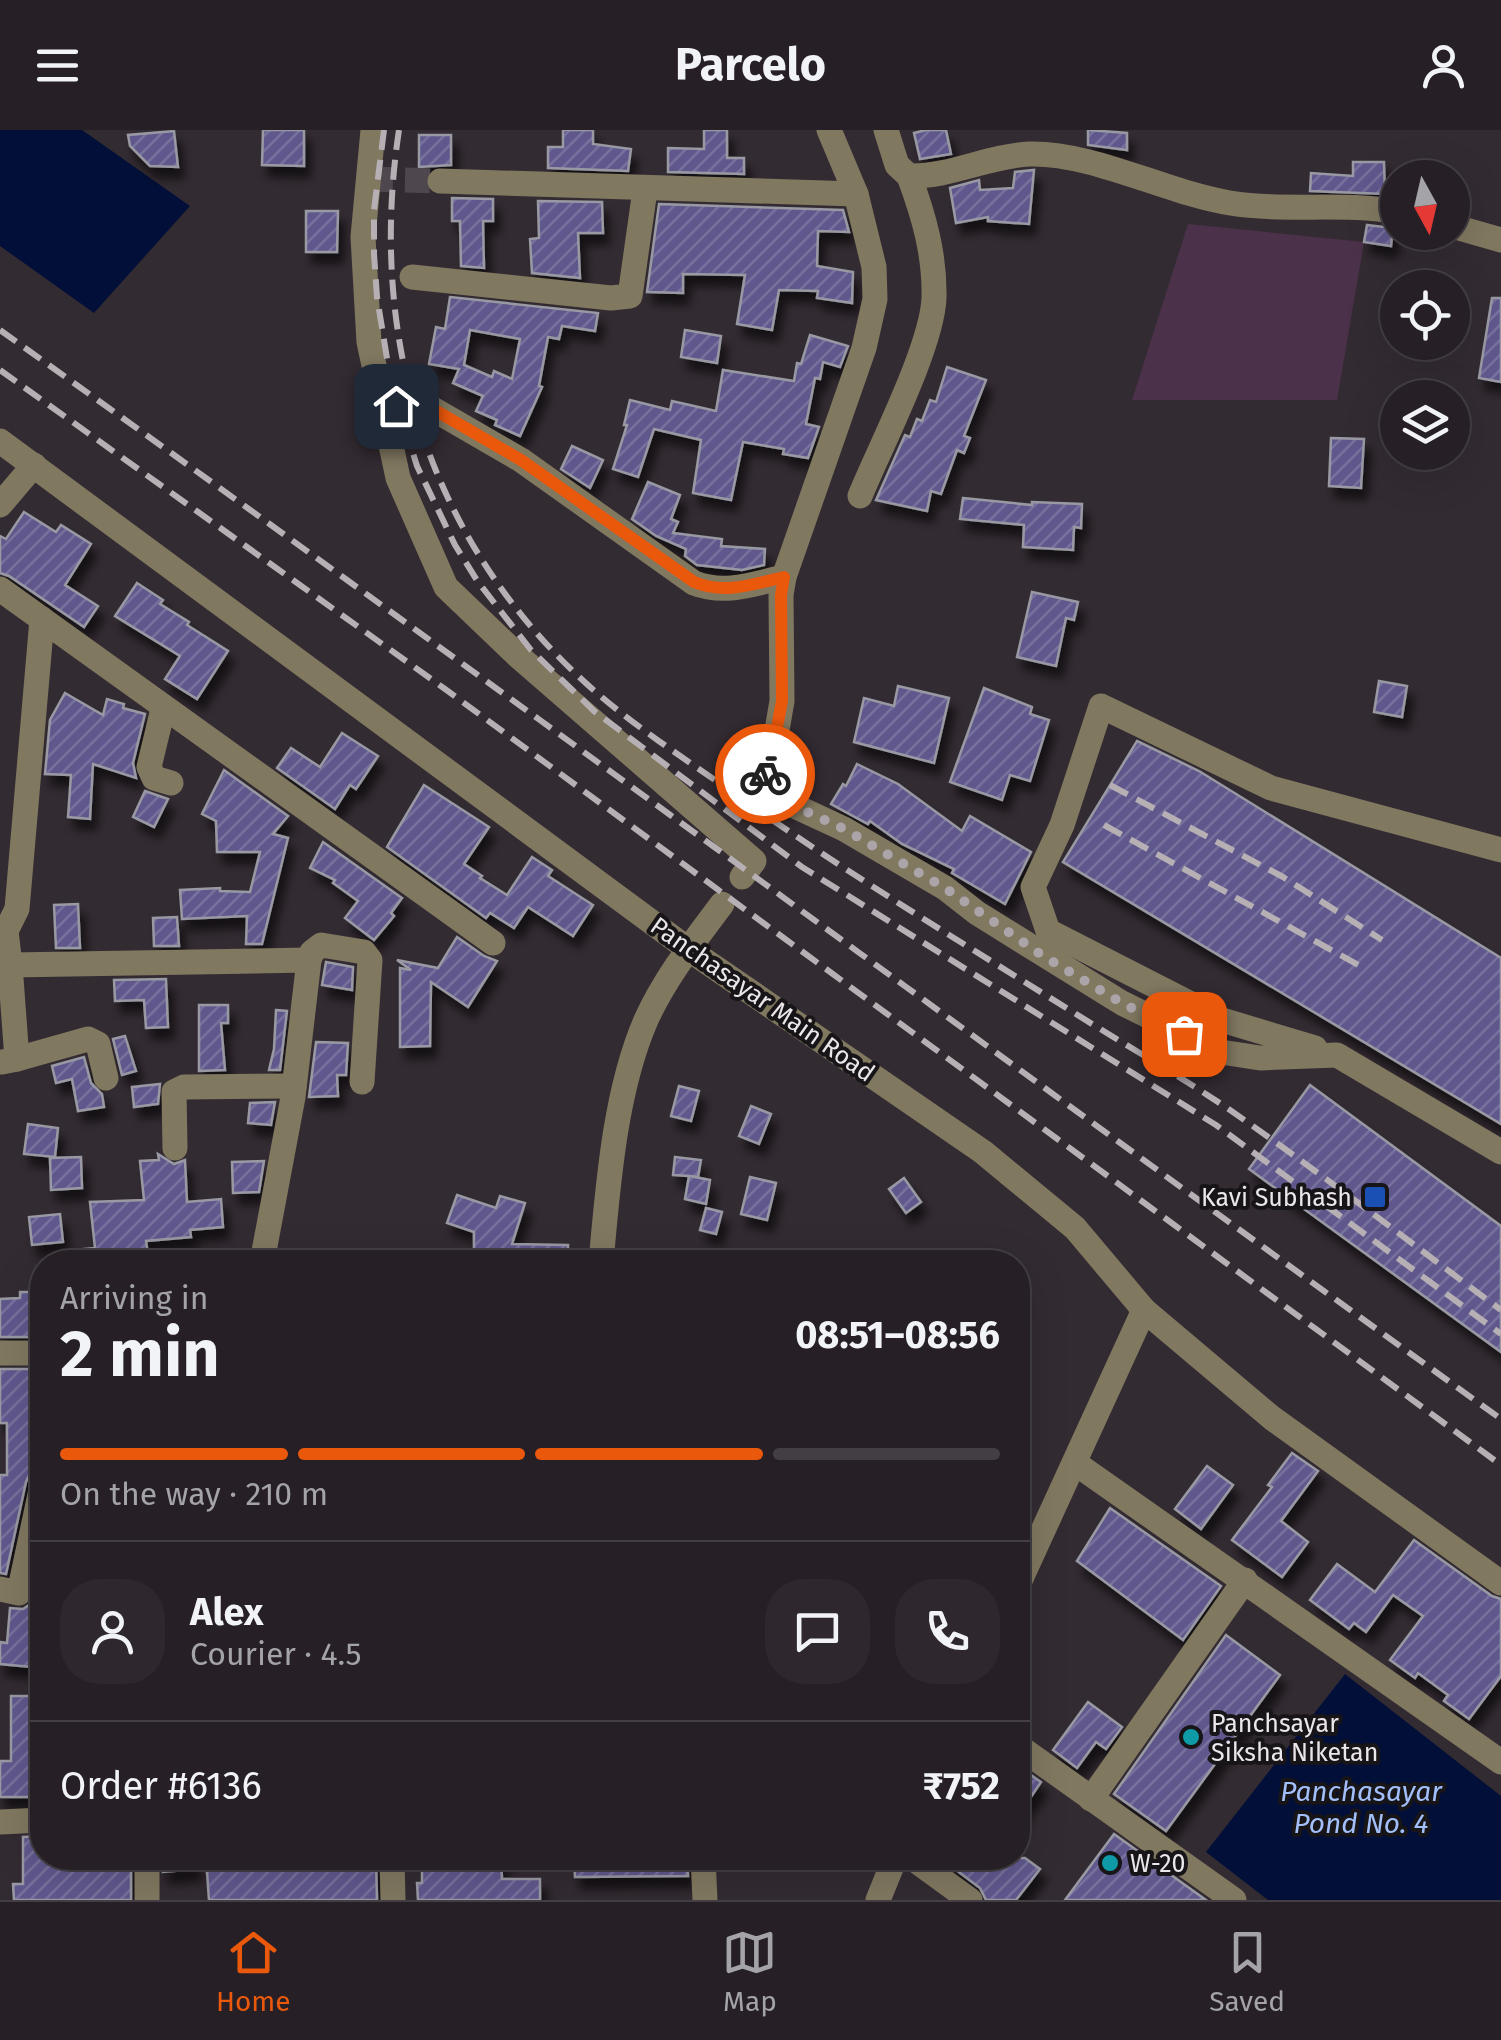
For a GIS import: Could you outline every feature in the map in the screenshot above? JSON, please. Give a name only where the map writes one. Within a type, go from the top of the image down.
[{"type":"street","points":[[373,130],[363,237],[369,342],[398,478],[446,587],[516,655],[754,861],[742,877]]},
{"type":"street","points":[[828,130],[856,194],[874,267],[874,299],[864,348],[784,577],[782,701],[770,765],[758,789],[844,829],[945,888],[1010,934],[1122,1003],[1221,1052],[1260,1058],[1337,1055]]},
{"type":"street","points":[[860,496],[919,355],[934,304],[933,263],[925,220],[910,176],[898,164],[886,130]]},
{"type":"street","points":[[910,176],[928,176],[993,159],[1032,154],[1069,158],[1228,203],[1300,210],[1380,210]]},
{"type":"street","points":[[440,181],[856,194]]},
{"type":"street","points":[[412,276],[611,298],[630,296],[645,190]]},
{"type":"street","points":[[1470,231],[1501,240]]},
{"type":"street","points":[[386,416],[396,406],[408,402],[426,405],[521,460],[694,582],[710,589],[731,589],[784,577]]},
{"type":"street","name":"Panchasayar Main Road","points":[[0,441],[688,949],[952,1130],[1042,1198],[1075,1228],[1144,1310],[1272,1418],[1501,1584]]},
{"type":"street","points":[[0,505],[34,466]]},
{"type":"street","points":[[0,589],[492,943]]},
{"type":"street","points":[[42,619],[17,909],[6,930],[10,964],[8,1060],[88,1039],[98,1044],[106,1078]]},
{"type":"street","points":[[1501,850],[1270,788],[1102,706],[1062,824],[1033,887],[1048,932],[1222,1020],[1337,1055],[1501,1152]]},
{"type":"street","points":[[164,708],[148,767],[154,778],[171,783]]},
{"type":"street","points":[[603,1250],[628,1070],[649,1014],[688,949],[722,904]]},
{"type":"street","points":[[264,1250],[294,1086],[309,960],[321,945],[364,952],[370,960],[362,1082]]},
{"type":"street","points":[[10,964],[309,960]]},
{"type":"street","points":[[175,1148],[172,1102],[174,1092],[184,1086],[294,1086]]},
{"type":"street","points":[[1030,1559],[1144,1310]]},
{"type":"street","points":[[0,1353],[30,1353]]},
{"type":"street","points":[[1075,1463],[1501,1762]]},
{"type":"street","points":[[21,1593],[30,1546]]},
{"type":"street","points":[[1091,1798],[1246,1580]]},
{"type":"street","points":[[1030,1755],[1234,1900]]},
{"type":"street","points":[[0,1822],[30,1821]]},
{"type":"street","points":[[147,1870],[147,1900]]},
{"type":"street","points":[[392,1870],[393,1900]]},
{"type":"street","points":[[703,1870],[705,1900]]},
{"type":"street","points":[[878,1900],[889,1870]]},
{"type":"street","points":[[929,1870],[970,1900]]},
{"type":"shaded area","points":[[1188,224],[1364,242],[1337,400],[1132,400]]},
{"type":"water","points":[[0,130],[82,130],[190,206],[94,313],[0,246]]},
{"type":"water","name":"Panchasayar Pond No. 4","points":[[1345,1674],[1501,1796],[1501,1900],[1268,1900],[1206,1852]]},
{"type":"building","points":[[263,130],[304,130],[304,166],[262,165]]},
{"type":"building","points":[[563,130],[593,130],[593,144],[631,149],[628,171],[548,168],[548,147],[563,147]]},
{"type":"building","points":[[704,130],[727,130],[727,158],[744,158],[744,174],[668,172],[668,148],[704,149]]},
{"type":"building","points":[[946,130],[951,154],[920,159],[914,133]]},
{"type":"building","points":[[1088,130],[1127,133],[1127,150],[1088,145]]},
{"type":"building","points":[[174,131],[178,167],[150,166],[130,146],[128,135]]},
{"type":"building","points":[[419,135],[451,135],[451,165],[419,167]]},
{"type":"building","points":[[1353,162],[1380,162],[1380,194],[1310,191],[1311,173],[1353,176]]},
{"type":"building","points":[[1034,170],[1029,224],[988,221],[988,217],[956,223],[950,188],[979,180],[980,190],[1013,188],[1015,172]]},
{"type":"building","points":[[452,198],[493,199],[493,221],[483,221],[484,268],[461,266],[460,221],[452,221]]},
{"type":"building","points":[[538,201],[602,202],[603,233],[578,233],[580,278],[532,273],[530,239],[539,238]]},
{"type":"building","points":[[659,204],[843,210],[849,232],[818,231],[817,266],[853,272],[852,303],[817,298],[818,291],[779,290],[772,330],[737,324],[745,275],[683,274],[683,293],[647,292]]},
{"type":"building","points":[[306,211],[338,211],[337,252],[306,252]]},
{"type":"building","points":[[1367,225],[1380,226],[1380,244],[1364,242]]},
{"type":"building","points":[[450,297],[598,313],[595,331],[562,326],[559,339],[548,337],[539,386],[542,387],[520,436],[476,411],[483,396],[453,383],[459,369],[429,364],[436,327],[445,329]],"holes":[[[470,330],[520,339],[512,379],[494,371],[492,377],[464,365]]]},
{"type":"building","points":[[1492,298],[1501,298],[1501,382],[1479,378]]},
{"type":"building","points":[[685,330],[721,336],[717,363],[681,357]]},
{"type":"building","points":[[810,335],[848,346],[840,367],[823,362],[820,379],[815,378],[806,424],[819,427],[808,458],[783,454],[784,449],[743,442],[731,500],[693,493],[701,440],[654,429],[638,477],[613,469],[627,425],[630,400],[670,410],[672,401],[716,411],[723,370],[794,381],[797,363],[801,364]]},
{"type":"building","points":[[947,367],[986,380],[964,436],[970,438],[964,453],[957,450],[941,494],[931,491],[927,511],[876,500],[905,435],[910,437],[917,419],[922,421],[930,400],[936,402]]},
{"type":"building","points":[[1331,438],[1364,439],[1361,488],[1329,486]]},
{"type":"building","points":[[572,446],[603,460],[590,488],[561,469]]},
{"type":"building","points":[[648,482],[680,495],[671,519],[678,522],[673,533],[722,539],[721,546],[765,549],[764,565],[742,570],[697,565],[685,556],[686,549],[656,536],[632,519]]},
{"type":"building","points":[[963,498],[1032,505],[1082,504],[1081,528],[1074,527],[1073,550],[1023,547],[1024,525],[960,519]]},
{"type":"building","points":[[24,512],[56,532],[61,525],[91,544],[65,585],[98,606],[84,627],[0,573],[0,536],[6,539]]},
{"type":"building","points":[[137,583],[163,600],[160,604],[189,622],[187,625],[228,651],[197,699],[165,679],[180,656],[115,616]]},
{"type":"building","points":[[1032,592],[1078,602],[1074,620],[1066,618],[1056,666],[1017,657]]},
{"type":"building","points":[[1379,681],[1407,686],[1402,717],[1374,712]]},
{"type":"building","points":[[898,686],[949,698],[934,763],[854,742],[864,698],[894,706]]},
{"type":"building","points":[[984,688],[1032,707],[1030,714],[1049,720],[1030,781],[1010,775],[1002,800],[950,782]]},
{"type":"building","points":[[65,693],[103,715],[107,699],[145,714],[133,763],[136,778],[93,764],[90,819],[68,817],[71,775],[45,774],[50,720]]},
{"type":"building","points":[[342,733],[378,756],[356,789],[350,785],[335,809],[277,768],[291,748],[320,767]]},
{"type":"building","points":[[1137,741],[1199,771],[1501,958],[1501,1124],[1063,862]]},
{"type":"building","points":[[857,764],[898,784],[962,831],[970,816],[1031,852],[1005,904],[952,873],[954,869],[902,844],[870,821],[868,824],[831,804]]},
{"type":"building","points":[[224,770],[288,816],[273,834],[288,838],[262,944],[246,944],[247,916],[182,919],[180,890],[220,888],[250,892],[260,852],[217,852],[216,821],[202,814]]},
{"type":"building","points":[[424,785],[489,827],[464,864],[480,878],[507,895],[532,857],[552,870],[548,876],[593,905],[573,936],[528,907],[514,928],[490,913],[486,918],[387,847]]},
{"type":"building","points":[[145,791],[168,799],[154,827],[133,817]]},
{"type":"building","points":[[323,842],[402,898],[391,913],[394,916],[374,940],[345,918],[358,901],[333,883],[335,880],[310,868]]},
{"type":"building","points":[[78,904],[80,948],[56,948],[54,905]]},
{"type":"building","points":[[177,917],[179,946],[154,946],[153,918]]},
{"type":"building","points":[[457,937],[497,961],[468,1007],[431,982],[430,1046],[400,1047],[400,968],[411,970],[397,960],[438,968]]},
{"type":"building","points":[[326,962],[353,967],[352,990],[322,985]]},
{"type":"building","points":[[166,979],[168,1027],[146,1028],[144,1000],[115,1001],[114,980]]},
{"type":"building","points":[[199,1005],[228,1005],[228,1023],[221,1023],[225,1070],[199,1071]]},
{"type":"building","points":[[276,1010],[287,1011],[280,1070],[269,1070],[274,1049]]},
{"type":"building","points":[[125,1036],[136,1071],[122,1075],[113,1039]]},
{"type":"building","points":[[316,1042],[348,1043],[346,1075],[337,1075],[338,1096],[309,1097]]},
{"type":"building","points":[[84,1057],[91,1083],[102,1094],[104,1107],[78,1111],[72,1079],[56,1083],[52,1066]]},
{"type":"building","points":[[160,1084],[158,1104],[134,1107],[132,1087]]},
{"type":"building","name":"Kavi Subhash","points":[[1310,1085],[1501,1226],[1501,1352],[1249,1169]]},
{"type":"building","points":[[679,1086],[699,1091],[691,1121],[671,1116]]},
{"type":"building","points":[[275,1102],[271,1125],[248,1123],[250,1103]]},
{"type":"building","points":[[751,1106],[771,1114],[759,1144],[739,1136]]},
{"type":"building","points":[[28,1124],[58,1128],[55,1157],[24,1154]]},
{"type":"building","points":[[158,1154],[174,1164],[185,1160],[187,1202],[221,1199],[223,1227],[190,1230],[191,1237],[146,1241],[147,1250],[74,1250],[95,1248],[90,1202],[144,1200],[140,1161],[159,1160]]},
{"type":"building","points":[[81,1157],[82,1188],[51,1190],[50,1158]]},
{"type":"building","points":[[675,1157],[701,1160],[698,1177],[690,1176],[710,1180],[706,1204],[685,1199],[689,1176],[673,1175]]},
{"type":"building","points":[[264,1161],[259,1192],[233,1193],[232,1162]]},
{"type":"building","points":[[750,1177],[776,1183],[767,1220],[741,1214]]},
{"type":"building","points":[[904,1178],[921,1202],[906,1213],[889,1189]]},
{"type":"building","points":[[457,1195],[496,1208],[500,1196],[525,1203],[512,1244],[568,1245],[568,1250],[474,1250],[474,1232],[447,1223]]},
{"type":"building","points":[[706,1208],[722,1212],[716,1234],[700,1230]]},
{"type":"building","points":[[60,1214],[63,1242],[32,1245],[29,1217]]},
{"type":"building","points":[[20,1292],[30,1292],[30,1337],[0,1337],[0,1299],[20,1298]]},
{"type":"building","points":[[0,1369],[30,1369],[30,1473],[6,1574],[0,1573],[0,1475],[7,1475],[7,1423],[0,1423]]},
{"type":"building","points":[[1292,1453],[1318,1471],[1281,1521],[1308,1542],[1282,1577],[1232,1540]]},
{"type":"building","points":[[1207,1466],[1233,1485],[1201,1529],[1175,1509]]},
{"type":"building","points":[[1110,1508],[1221,1586],[1183,1640],[1077,1561]]},
{"type":"building","points":[[1414,1540],[1501,1599],[1501,1676],[1469,1719],[1444,1701],[1448,1695],[1418,1673],[1415,1678],[1390,1660],[1423,1616],[1393,1595],[1366,1632],[1354,1623],[1349,1629],[1310,1600],[1337,1564],[1375,1592]]},
{"type":"building","points":[[30,1604],[30,1667],[0,1664],[0,1642],[7,1643],[10,1608],[23,1609]]},
{"type":"building","name":"Panchsayar Siksha Niketan","points":[[1226,1635],[1280,1675],[1166,1831],[1114,1794]]},
{"type":"building","points":[[11,1696],[30,1696],[30,1797],[0,1797],[0,1761],[11,1761]]},
{"type":"building","points":[[1088,1702],[1122,1727],[1106,1749],[1096,1742],[1077,1768],[1053,1750]]},
{"type":"building","points":[[1030,1774],[1041,1782],[1030,1798]]},
{"type":"building","points":[[1114,1834],[1206,1900],[1065,1900]]},
{"type":"building","points":[[23,1837],[30,1837],[30,1870],[131,1870],[131,1900],[14,1900],[13,1884],[23,1884]]},
{"type":"building","points":[[1030,1862],[1040,1869],[1016,1900],[986,1900],[980,1888],[956,1870],[1030,1870]]},
{"type":"building","points":[[207,1870],[376,1870],[377,1900],[209,1900]]},
{"type":"building","points":[[422,1870],[502,1870],[502,1879],[540,1879],[540,1900],[418,1900],[417,1883],[422,1883]]},
{"type":"building","points":[[575,1870],[688,1870],[688,1876],[575,1877]]},
{"type":"tunnel","points":[[368,179],[440,181]]},
{"type":"railway","points":[[384,130],[374,210],[374,254],[391,383],[417,466],[455,545],[478,582],[531,650],[594,711],[802,867],[1216,1125],[1501,1334]]},
{"type":"railway","points":[[399,130],[392,206],[392,281],[402,354],[419,424],[445,493],[480,557],[524,618],[576,674],[653,737],[819,851],[1230,1110],[1501,1310]]},
{"type":"railway","points":[[0,330],[1501,1419]]},
{"type":"railway","points":[[0,370],[445,689],[1501,1465]]},
{"type":"railway","points":[[1110,785],[1283,877],[1382,940]]},
{"type":"railway","points":[[1104,825],[1364,968]]},
{"type":"way so far","points":[[765,774],[758,789],[844,829],[945,888],[1043,956],[1184,1034]]},
{"type":"place","name":"Kavi Subhash","points":[[1375,1197]]},
{"type":"place","name":"Panchsayar Siksha Niketan","points":[[1191,1737]]},
{"type":"place","name":"W-20","points":[[1110,1863]]},
{"type":"route","points":[[396,406],[408,402],[426,405],[521,460],[694,582],[710,589],[731,589],[784,577],[782,701],[765,774]]}]
